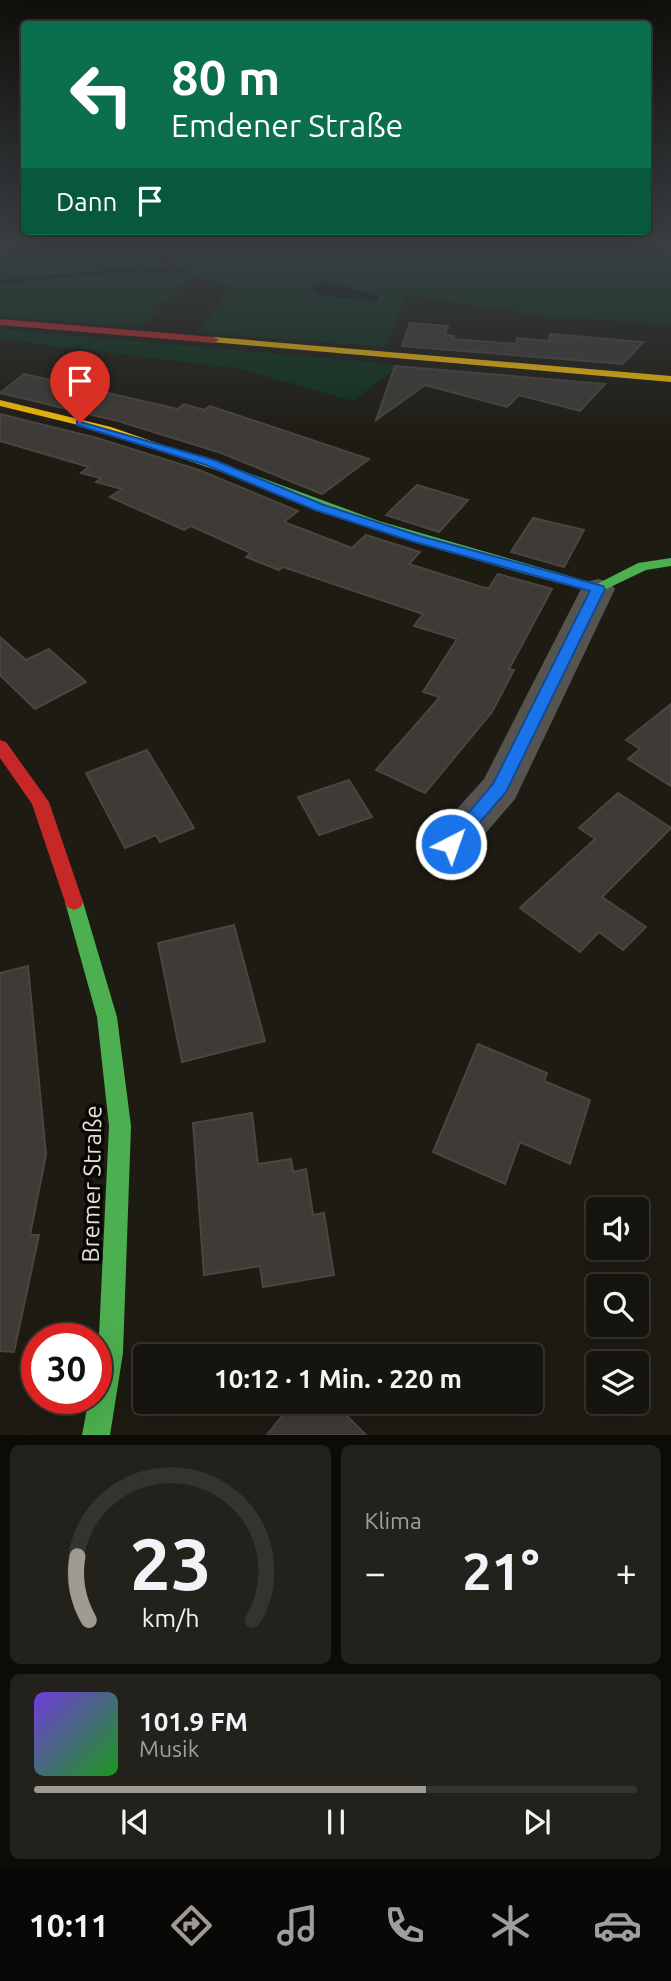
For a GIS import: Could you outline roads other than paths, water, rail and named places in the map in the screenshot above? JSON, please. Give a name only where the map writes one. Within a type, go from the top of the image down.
[{"type":"street","points":[[0,322],[671,379]]},
{"type":"street","points":[[0,404],[107,429],[210,462],[320,507],[391,531],[598,589]]},
{"type":"street","points":[[451,844],[500,788],[598,589],[643,566],[671,562]]},
{"type":"street","name":"Bremer Straße","points":[[0,746],[40,802],[84,930],[107,1017],[120,1126],[110,1353],[96,1435]]}]
